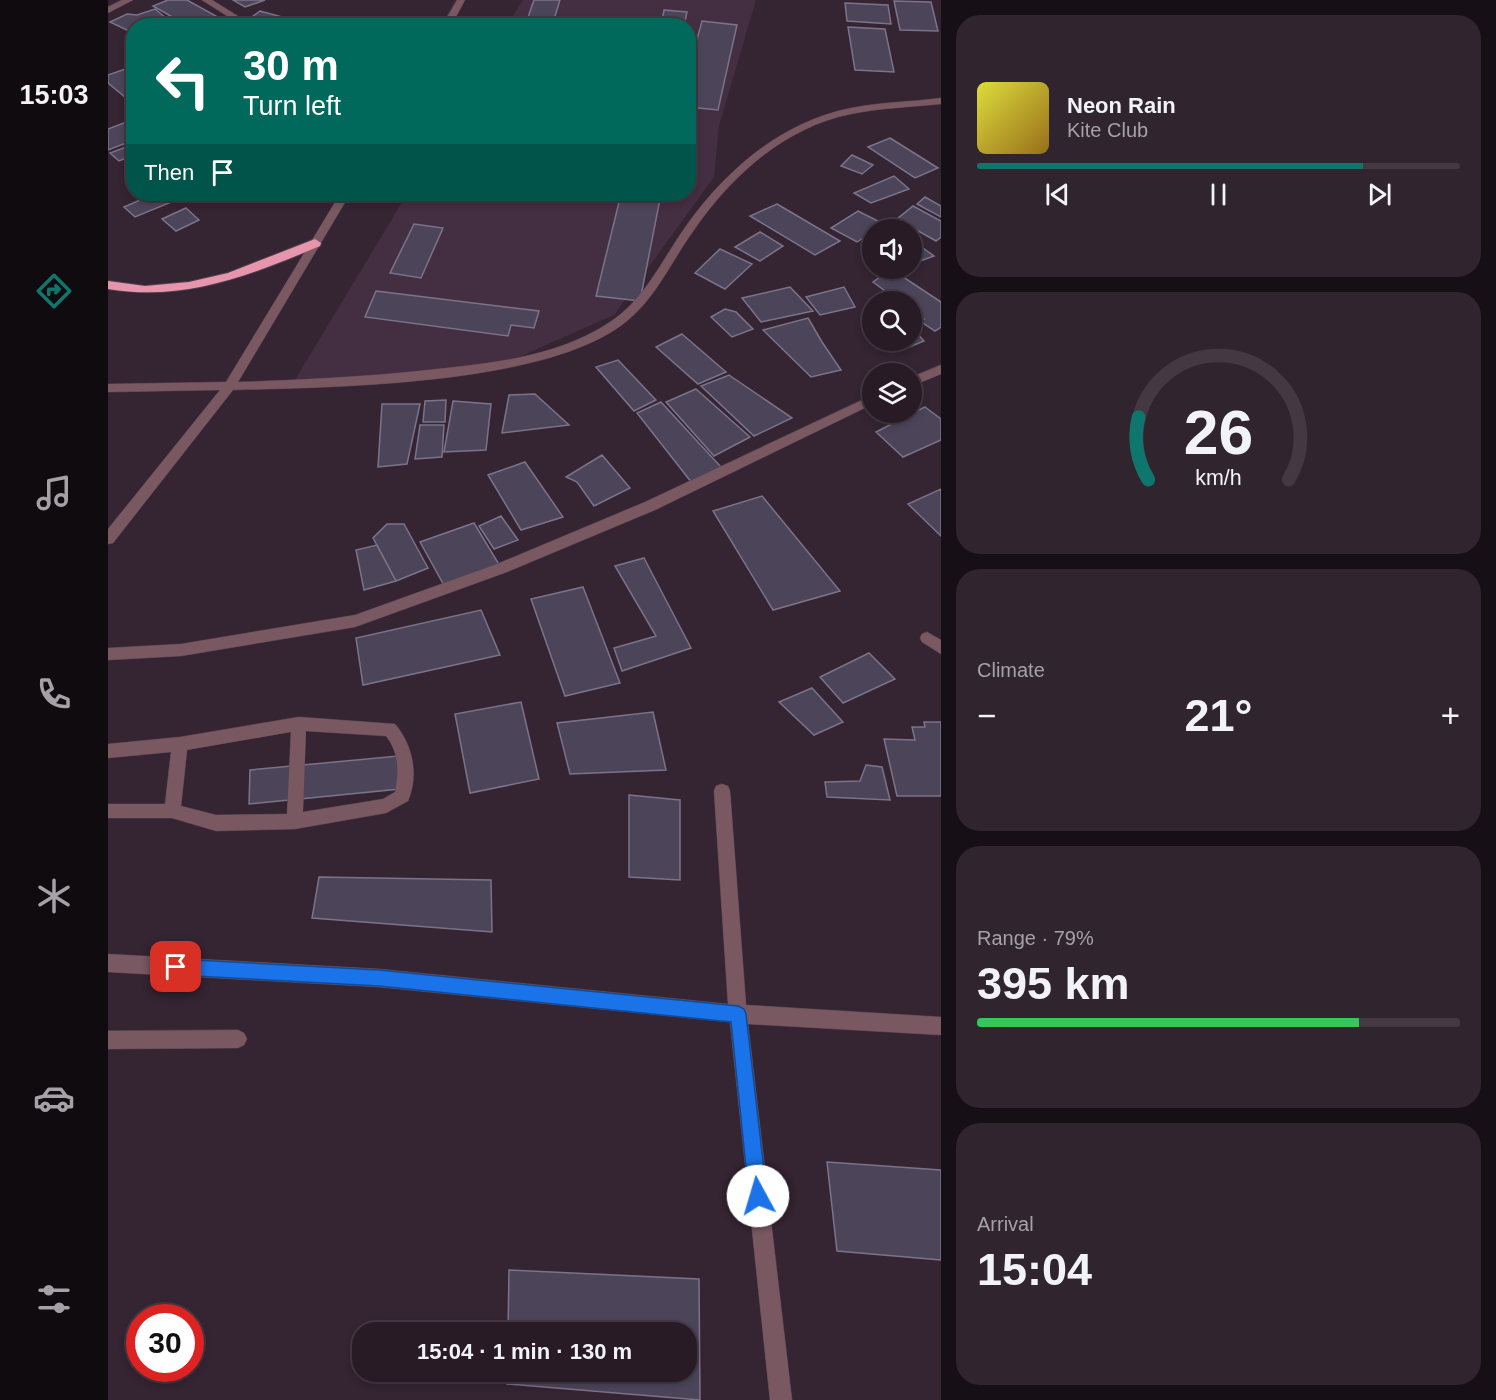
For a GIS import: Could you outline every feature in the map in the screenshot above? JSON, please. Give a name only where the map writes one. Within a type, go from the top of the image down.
[{"type":"highway","points":[[108,285],[144,290],[194,285],[231,276],[315,243]]},
{"type":"street","points":[[108,10],[129,0]]},
{"type":"street","points":[[206,0],[236,18]]},
{"type":"street","points":[[451,18],[461,0]]},
{"type":"street","points":[[108,388],[229,387],[397,377],[501,365],[559,351],[600,334],[633,312],[657,284],[690,228],[730,182],[763,150],[794,129],[840,113],[941,101]]},
{"type":"street","points":[[108,539],[229,387],[341,201]]},
{"type":"street","points":[[922,378],[941,369]]},
{"type":"street","points":[[108,654],[181,650],[355,621],[502,568],[650,506],[862,404]]},
{"type":"street","points":[[927,638],[941,648]]},
{"type":"street","points":[[295,821],[298,724]]},
{"type":"street","points":[[108,751],[180,744],[298,724],[390,729],[401,741],[406,777],[402,796],[386,806],[295,821],[216,823],[172,811],[108,811]]},
{"type":"street","points":[[172,811],[180,744]]},
{"type":"street","points":[[722,791],[738,1014],[781,1400]]},
{"type":"street","points":[[108,963],[379,978],[738,1014],[941,1026]]},
{"type":"street","points":[[108,1040],[238,1039]]},
{"type":"shaded area","points":[[523,0],[756,0],[719,126],[714,177],[614,315],[501,365],[293,383],[403,201],[696,201],[696,18],[511,18]]},
{"type":"building","points":[[168,0],[187,0],[216,16],[174,18],[153,6]]},
{"type":"building","points":[[233,0],[265,0],[245,7]]},
{"type":"building","points":[[534,0],[560,0],[554,18],[528,18]]},
{"type":"building","points":[[894,1],[931,2],[938,31],[900,30]]},
{"type":"building","points":[[845,3],[888,5],[891,24],[847,21]]},
{"type":"building","points":[[155,9],[166,18],[126,18],[126,30],[110,22],[127,14],[137,15]]},
{"type":"building","points":[[664,10],[687,12],[686,18],[662,18]]},
{"type":"building","points":[[260,11],[286,18],[250,18]]},
{"type":"building","points":[[702,21],[737,25],[718,110],[696,108],[696,43]]},
{"type":"building","points":[[848,27],[885,29],[894,72],[855,70]]},
{"type":"building","points":[[126,69],[126,98],[108,83],[108,75]]},
{"type":"building","points":[[126,122],[126,143],[108,150],[108,129]]},
{"type":"building","points":[[890,138],[938,168],[915,178],[868,147]]},
{"type":"building","points":[[126,147],[126,158],[119,161],[110,153]]},
{"type":"building","points":[[852,155],[873,165],[862,174],[841,166]]},
{"type":"building","points":[[894,176],[909,189],[871,203],[854,193]]},
{"type":"building","points":[[925,197],[941,206],[941,217],[917,204]]},
{"type":"building","points":[[138,201],[174,201],[135,217],[124,207]]},
{"type":"building","points":[[619,201],[660,201],[640,301],[596,296]]},
{"type":"building","points":[[777,204],[840,241],[815,255],[750,216]]},
{"type":"building","points":[[913,206],[941,221],[941,237],[936,241],[922,233],[922,219],[897,219]]},
{"type":"building","points":[[186,208],[199,220],[176,231],[162,219]]},
{"type":"building","points":[[858,211],[874,219],[862,219],[862,239],[857,242],[831,228]]},
{"type":"building","points":[[414,224],[443,228],[421,278],[390,273]]},
{"type":"building","points":[[760,232],[783,246],[760,261],[735,247]]},
{"type":"building","points":[[922,247],[934,256],[922,260]]},
{"type":"building","points":[[720,249],[752,264],[725,289],[695,273]]},
{"type":"building","points":[[877,279],[906,279],[941,302],[941,327],[935,331],[922,322],[924,319],[922,318],[922,291],[885,291],[873,282]]},
{"type":"building","points":[[790,287],[813,311],[761,322],[742,298]]},
{"type":"building","points":[[844,287],[855,307],[820,315],[806,297]]},
{"type":"building","points":[[376,291],[539,311],[534,328],[511,325],[508,336],[365,317]]},
{"type":"building","points":[[725,309],[736,312],[753,329],[732,337],[711,317]]},
{"type":"building","points":[[808,318],[841,370],[811,377],[763,330]]},
{"type":"building","points":[[682,334],[726,372],[698,384],[656,347]]},
{"type":"building","points":[[618,360],[656,400],[634,411],[596,367]]},
{"type":"building","points":[[729,375],[792,418],[754,436],[701,386]]},
{"type":"building","points":[[696,389],[750,437],[714,456],[666,402]]},
{"type":"building","points":[[535,394],[569,425],[502,433],[509,395]]},
{"type":"building","points":[[446,400],[445,422],[423,422],[425,401]]},
{"type":"building","points":[[453,401],[491,404],[486,450],[444,452]]},
{"type":"building","points":[[661,402],[721,467],[692,483],[637,413]]},
{"type":"building","points":[[382,404],[420,404],[407,464],[378,467]]},
{"type":"building","points":[[925,407],[941,419],[941,440],[903,457],[876,432],[894,423],[922,423],[922,409]]},
{"type":"building","points":[[420,425],[444,425],[442,457],[415,459]]},
{"type":"building","points":[[602,455],[630,488],[594,506],[577,482],[566,477]]},
{"type":"building","points":[[525,462],[563,517],[521,530],[488,475]]},
{"type":"building","points":[[941,489],[941,536],[908,504]]},
{"type":"building","points":[[762,496],[840,591],[773,610],[713,511]]},
{"type":"building","points":[[501,516],[518,540],[494,549],[479,526]]},
{"type":"building","points":[[474,523],[500,566],[445,587],[420,542]]},
{"type":"building","points":[[387,524],[404,524],[428,568],[396,581],[373,538]]},
{"type":"building","points":[[377,545],[396,581],[364,590],[356,550]]},
{"type":"building","points":[[644,558],[691,648],[622,671],[614,648],[656,636],[615,566]]},
{"type":"building","points":[[583,587],[620,683],[565,696],[531,599]]},
{"type":"building","points":[[481,610],[500,655],[363,685],[356,638]]},
{"type":"building","points":[[869,653],[895,679],[843,703],[820,677]]},
{"type":"building","points":[[812,688],[843,722],[814,735],[779,702]]},
{"type":"building","points":[[521,702],[539,779],[470,793],[455,714]]},
{"type":"building","points":[[653,712],[666,770],[570,774],[557,723]]},
{"type":"building","points":[[924,722],[941,722],[941,796],[897,796],[884,739],[915,740],[912,727],[925,727]]},
{"type":"building","points":[[398,756],[400,789],[249,804],[250,770]]},
{"type":"building","points":[[866,765],[882,767],[890,800],[827,797],[825,782],[860,781]]},
{"type":"building","points":[[629,795],[680,800],[680,880],[629,877]]},
{"type":"building","points":[[319,877],[491,880],[492,932],[312,918]]},
{"type":"building","points":[[827,1162],[941,1170],[941,1260],[837,1251]]},
{"type":"building","points":[[509,1270],[699,1279],[700,1400],[507,1384],[507,1382],[697,1382],[697,1322],[508,1322]]},
{"type":"route","points":[[176,967],[379,978],[738,1014],[758,1196]]}]
